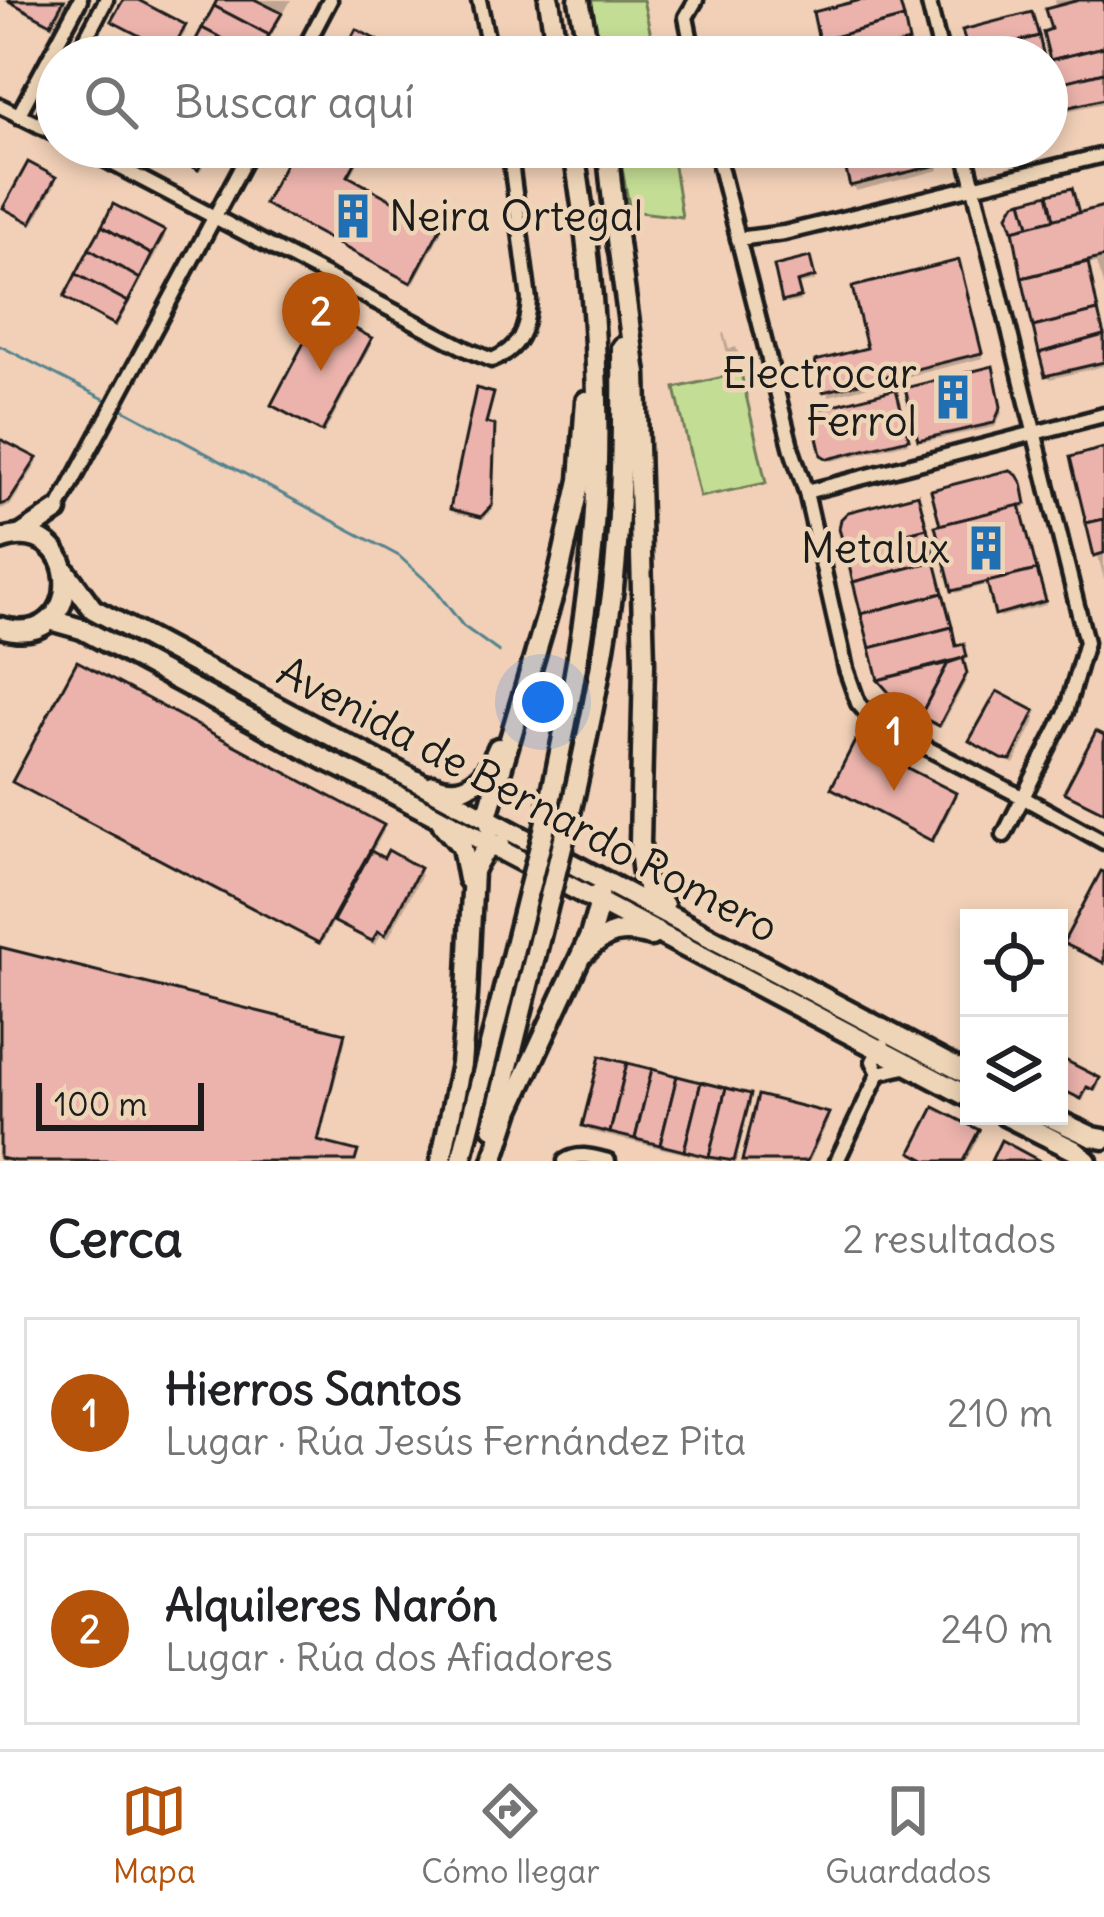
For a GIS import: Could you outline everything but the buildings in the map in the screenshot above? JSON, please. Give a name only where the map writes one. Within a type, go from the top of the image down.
[{"type":"highway","points":[[549,0],[555,36]]},
{"type":"highway","points":[[579,0],[586,36]]},
{"type":"highway","points":[[461,1161],[544,831],[578,664],[592,551],[597,435],[592,319],[577,168]]},
{"type":"highway","points":[[609,168],[636,374],[644,663],[642,867],[648,891],[702,932]]},
{"type":"highway","points":[[489,1161],[590,731],[613,585],[622,437],[617,236]]},
{"type":"highway","points":[[501,848],[489,819],[558,578],[580,480],[592,319]]},
{"type":"highway","points":[[0,540],[21,535],[57,511],[64,598],[50,620],[37,628],[6,633]]},
{"type":"highway","name":"Avenida de Bernardo Romero","points":[[21,535],[35,538],[61,563],[93,609],[521,836],[692,951],[960,1092]]},
{"type":"highway","name":"Avenida de Bernardo Romero","points":[[50,620],[82,629],[501,848],[702,932],[960,1070]]},
{"type":"highway","points":[[395,769],[443,789],[464,787],[483,777],[538,649]]},
{"type":"highway","points":[[383,788],[448,828],[462,847],[470,896]]},
{"type":"highway","points":[[442,1161],[460,1064],[473,871],[480,856],[521,836]]},
{"type":"highway","points":[[489,1161],[582,957],[597,889],[620,881],[632,867],[640,844]]},
{"type":"highway","points":[[582,957],[606,934],[622,930],[692,951]]},
{"type":"highway","points":[[1024,1125],[1088,1161],[1104,1139]]},
{"type":"highway","points":[[1067,1125],[1104,1139]]},
{"type":"street","points":[[61,36],[80,0]]},
{"type":"street","points":[[87,36],[106,0]]},
{"type":"street","points":[[311,36],[331,0]]},
{"type":"street","points":[[479,0],[487,36]]},
{"type":"street","points":[[690,36],[686,16],[696,0]]},
{"type":"street","points":[[928,0],[937,36]]},
{"type":"street","points":[[18,116],[35,84]]},
{"type":"street","points":[[0,106],[36,124]]},
{"type":"street","points":[[1068,164],[1104,155]]},
{"type":"street","points":[[121,168],[492,360],[514,348],[528,318],[511,168]]},
{"type":"street","points":[[57,511],[241,168]]},
{"type":"street","points":[[721,168],[858,703],[886,727],[1104,842]]},
{"type":"street","points":[[969,168],[1086,642],[1066,712],[1004,835]]},
{"type":"street","points":[[738,239],[784,233],[1053,168]]},
{"type":"street","points":[[806,492],[1104,415]]},
{"type":"street","points":[[879,1072],[873,1061],[895,1036]]},
{"type":"street","points":[[879,1072],[910,1066]]},
{"type":"street","points":[[837,1161],[879,1072]]},
{"type":"street","points":[[565,1161],[586,1156],[608,1161]]},
{"type":"green space","points":[[586,0],[643,0],[651,36],[595,36]]},
{"type":"green space","points":[[622,168],[674,168],[682,217],[630,211]]},
{"type":"green space","points":[[741,373],[766,483],[700,497],[675,388]]},
{"type":"waterway","points":[[0,346],[110,402]]},
{"type":"waterway","points":[[119,407],[399,556],[433,587],[463,626],[499,652]]},
{"type":"place","name":"Neira Ortegal","points":[[353,216]]},
{"type":"place","name":"Alquileres Narón","points":[[321,371]]},
{"type":"place","name":"Electrocar Ferrol","points":[[953,397]]},
{"type":"place","name":"Metalux","points":[[986,548]]},
{"type":"place","name":"Hierros Santos","points":[[894,791]]}]
